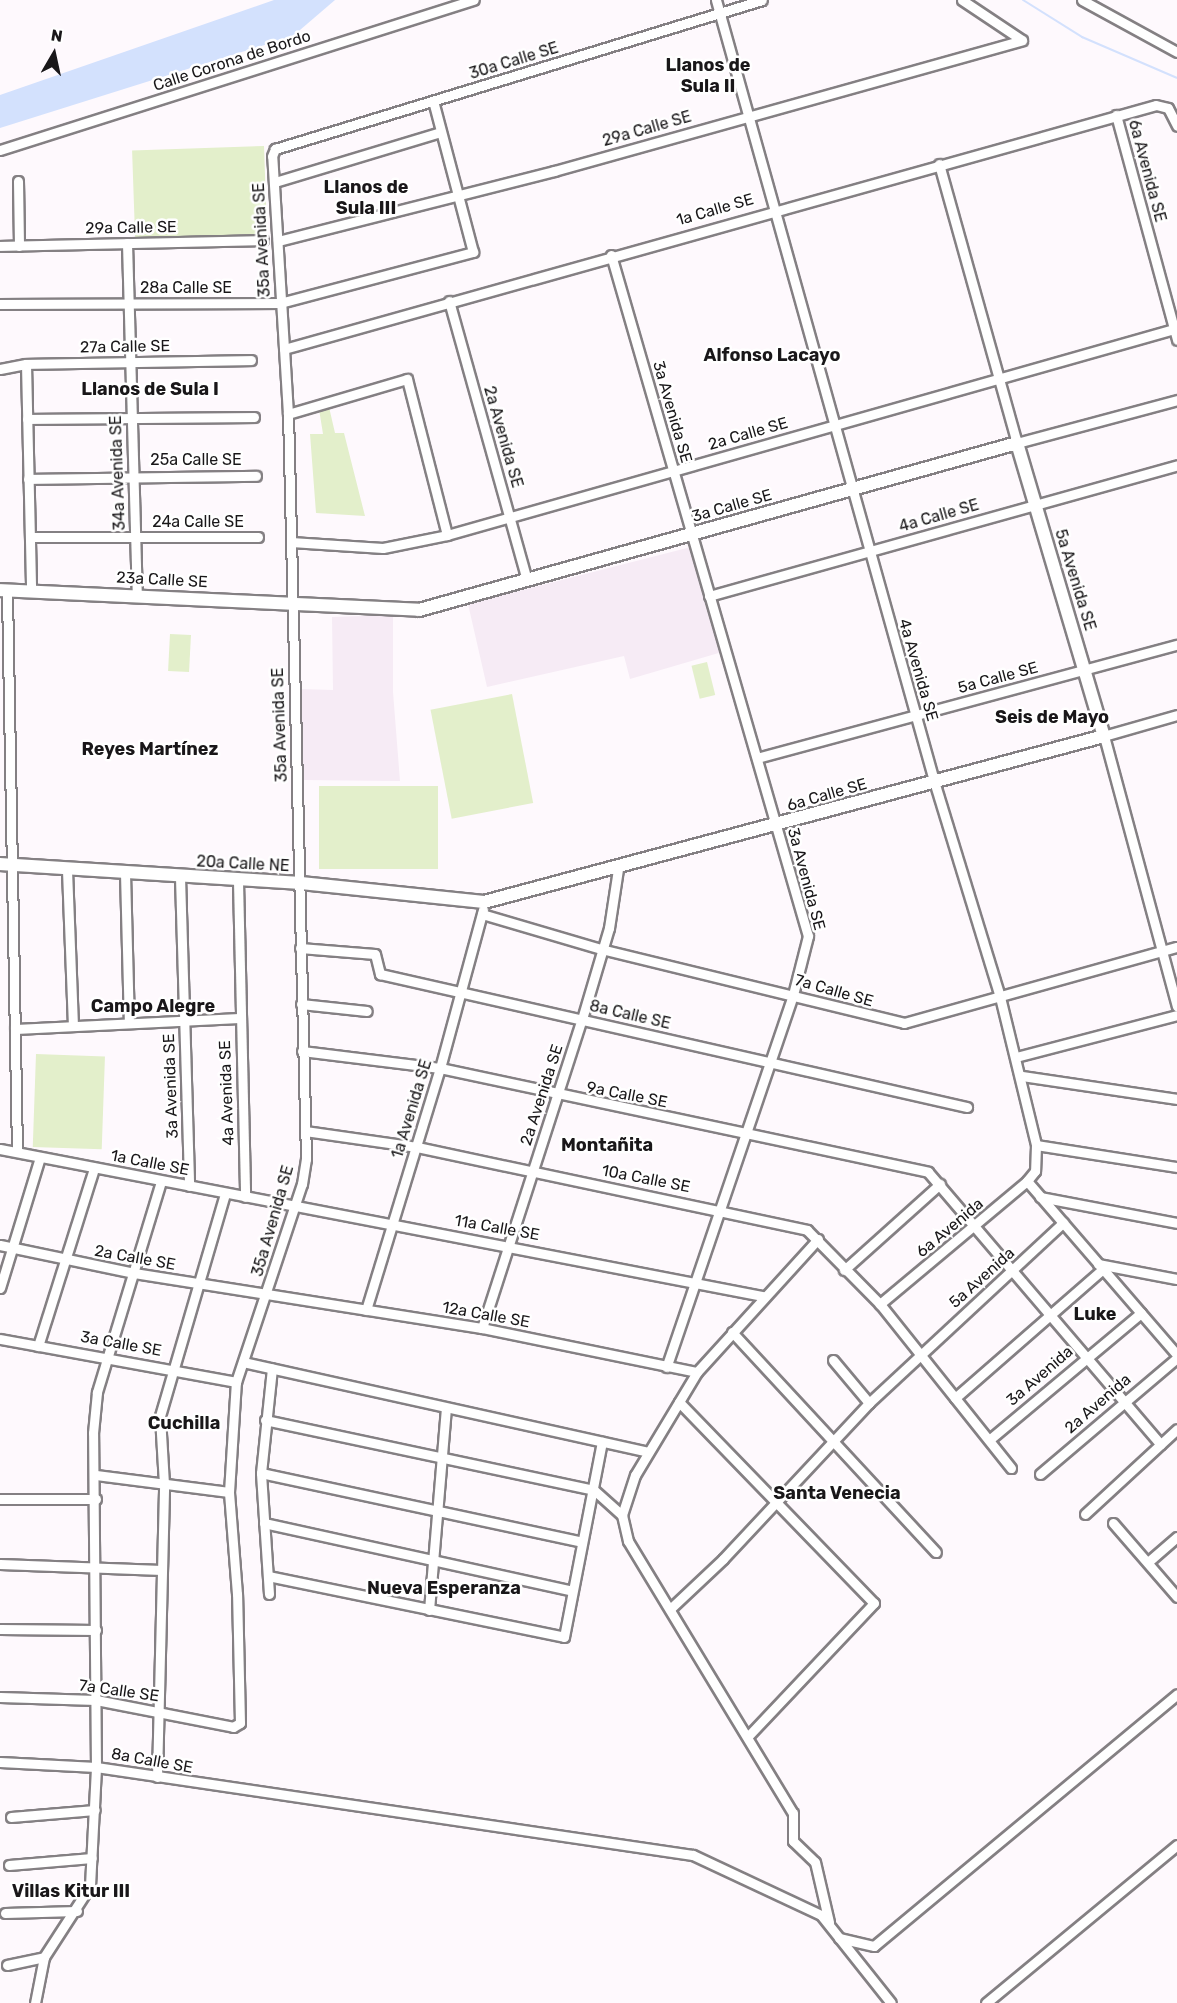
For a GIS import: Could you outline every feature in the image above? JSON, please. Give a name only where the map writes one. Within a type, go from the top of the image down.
[{"type":"street","name":"Calle Corona de Bordo","points":[[0,150],[474,0]]},
{"type":"street","name":"4a Avenida SE","points":[[716,0],[934,781],[1022,1076],[1036,1145],[1035,1171]]},
{"type":"street","name":"30a Calle SE","points":[[275,149],[762,0]]},
{"type":"street","name":"29a Calle SE","points":[[278,241],[458,196],[1022,40],[962,0]]},
{"type":"street","points":[[1083,0],[1177,52]]},
{"type":"street","points":[[433,101],[458,196]]},
{"type":"street","name":"1a Calle SE","points":[[284,349],[774,209],[1156,105],[1168,108],[1177,126]]},
{"type":"street","name":"6a Avenida SE","points":[[1116,115],[1177,340]]},
{"type":"street","points":[[275,182],[441,132]]},
{"type":"street","name":"35a Avenida SE","points":[[233,1727],[240,1723],[241,1709],[229,1492],[236,1382],[267,1295],[302,1184],[305,1131],[300,948],[301,883],[291,604],[288,414],[272,156],[275,149]]},
{"type":"street","name":"5a Avenida SE","points":[[939,164],[1017,443],[1104,736],[1177,1006]]},
{"type":"street","points":[[18,181],[19,246]]},
{"type":"street","name":"28a Calle SE","points":[[0,304],[280,303],[473,252],[458,196]]},
{"type":"street","name":"29a Calle SE","points":[[0,246],[263,240]]},
{"type":"street","name":"34a Avenida SE","points":[[127,243],[137,594]]},
{"type":"street","name":"3a Avenida SE","points":[[611,255],[808,936],[793,995],[666,1367]]},
{"type":"street","name":"2a Avenida SE","points":[[449,301],[527,580]]},
{"type":"street","name":"2a Calle SE","points":[[291,542],[383,548],[447,535],[511,519],[1174,329]]},
{"type":"street","name":"27a Calle SE","points":[[0,369],[26,364],[251,360]]},
{"type":"street","points":[[26,364],[31,591]]},
{"type":"street","points":[[288,414],[407,379],[447,535]]},
{"type":"street","name":"3a Calle SE","points":[[291,604],[419,610],[692,535],[852,488],[1177,400]]},
{"type":"street","points":[[27,419],[254,417]]},
{"type":"street","name":"4a Calle SE","points":[[709,596],[1177,465]]},
{"type":"street","name":"25a Calle SE","points":[[28,479],[134,475],[256,476]]},
{"type":"street","name":"24a Calle SE","points":[[30,537],[258,537]]},
{"type":"street","points":[[3,590],[6,865],[15,1029],[17,1152]]},
{"type":"street","name":"23a Calle SE","points":[[3,590],[137,594],[291,604]]},
{"type":"street","name":"5a Calle SE","points":[[757,758],[1177,645]]},
{"type":"street","name":"6a Calle SE","points":[[483,908],[1177,715]]},
{"type":"street","name":"20a Calle NE","points":[[6,865],[238,881],[301,883],[483,908]]},
{"type":"street","name":"2a Avenida SE","points":[[482,1328],[582,1019],[609,928],[618,869]]},
{"type":"street","points":[[67,870],[73,1026]]},
{"type":"street","points":[[125,873],[129,1023]]},
{"type":"street","name":"3a Avenida SE","points":[[180,877],[189,1186]]},
{"type":"street","name":"4a Avenida SE","points":[[238,881],[245,1197]]},
{"type":"street","name":"7a Calle SE","points":[[483,908],[601,949],[904,1023],[1177,946]]},
{"type":"street","name":"1a Avenida SE","points":[[366,1310],[440,1068],[483,908]]},
{"type":"street","name":"8a Calle SE","points":[[300,948],[375,954],[380,974],[461,989],[967,1107]]},
{"type":"street","points":[[301,1004],[367,1011]]},
{"type":"street","points":[[1016,1057],[1177,1015]]},
{"type":"street","points":[[15,1029],[240,1017]]},
{"type":"street","name":"9a Calle SE","points":[[302,1051],[440,1068],[557,1096],[928,1172],[1160,1444]]},
{"type":"street","points":[[1022,1076],[1177,1099]]},
{"type":"street","name":"10a Calle SE","points":[[305,1131],[417,1147],[796,1226],[818,1239],[844,1270],[880,1304],[1011,1468]]},
{"type":"street","points":[[1036,1145],[1177,1167]]},
{"type":"street","name":"1a Calle SE","points":[[0,1149],[294,1207]]},
{"type":"street","points":[[0,1288],[40,1157]]},
{"type":"street","points":[[38,1346],[94,1168]]},
{"type":"street","name":"6a Avenida","points":[[880,1304],[976,1227],[1035,1171]]},
{"type":"street","points":[[35,2003],[44,1957],[77,1911],[90,1886],[96,1767],[96,1475],[93,1433],[104,1358],[134,1273],[161,1181]]},
{"type":"street","points":[[1027,1181],[1177,1356]]},
{"type":"street","points":[[844,1270],[940,1184]]},
{"type":"street","points":[[157,1777],[161,1711],[164,1484],[160,1416],[171,1370],[200,1284],[225,1193]]},
{"type":"street","points":[[1041,1197],[1177,1223]]},
{"type":"street","name":"11a Calle SE","points":[[294,1207],[695,1280],[763,1296]]},
{"type":"street","name":"5a Avenida","points":[[670,1609],[723,1559],[869,1403],[1063,1223]]},
{"type":"street","points":[[622,1515],[648,1452],[698,1372],[763,1296],[818,1239]]},
{"type":"street","name":"2a Calle SE","points":[[0,1245],[65,1261],[267,1295]]},
{"type":"street","points":[[1101,1266],[1177,1279]]},
{"type":"street","points":[[956,1398],[1051,1315],[1101,1266]]},
{"type":"street","name":"12a Calle SE","points":[[267,1295],[482,1328],[698,1372]]},
{"type":"street","name":"3a Avenida","points":[[989,1440],[1086,1356],[1141,1313]]},
{"type":"street","points":[[732,1332],[936,1552]]},
{"type":"street","name":"3a Calle SE","points":[[0,1339],[236,1382]]},
{"type":"street","name":"2a Avenida","points":[[1040,1474],[1177,1356]]},
{"type":"street","points":[[833,1360],[869,1403]]},
{"type":"street","points":[[243,1362],[648,1452]]},
{"type":"street","points":[[269,1594],[261,1473],[272,1369]]},
{"type":"street","points":[[678,1402],[874,1603],[749,1735]]},
{"type":"street","points":[[429,1610],[446,1408]]},
{"type":"street","points":[[265,1420],[441,1460],[594,1490],[622,1515],[628,1541],[749,1735],[793,1813],[793,1840],[815,1862],[832,1930]]},
{"type":"street","points":[[1085,1514],[1177,1428]]},
{"type":"street","points":[[268,1576],[564,1637],[602,1442]]},
{"type":"street","points":[[261,1473],[582,1542]]},
{"type":"street","points":[[96,1475],[229,1492]]},
{"type":"street","points":[[0,1499],[96,1499]]},
{"type":"street","points":[[264,1523],[572,1592]]},
{"type":"street","points":[[1113,1523],[1177,1597]]},
{"type":"street","points":[[1148,1562],[1177,1537]]},
{"type":"street","points":[[0,1564],[162,1570]]},
{"type":"street","points":[[0,1629],[96,1630]]},
{"type":"street","points":[[839,1938],[874,1946],[1177,1694]]},
{"type":"street","name":"7a Calle SE","points":[[0,1696],[96,1700],[233,1727]]},
{"type":"street","name":"8a Calle SE","points":[[0,1762],[96,1767],[693,1855],[821,1915],[891,2003]]},
{"type":"street","points":[[11,1817],[95,1810]]},
{"type":"street","points":[[986,2003],[1177,1845]]},
{"type":"street","points":[[9,1865],[92,1858]]},
{"type":"street","points":[[5,1913],[77,1911]]},
{"type":"street","points":[[7,1965],[44,1957]]},
{"type":"shaded area","points":[[691,547],[722,652],[630,679],[624,656],[487,687],[468,604]]},
{"type":"shaded area","points":[[393,615],[393,692],[400,781],[304,780],[299,689],[333,690],[332,617]]},
{"type":"green space","points":[[264,146],[267,234],[135,239],[132,151]]},
{"type":"green space","points":[[329,407],[335,433],[344,433],[365,516],[316,513],[310,434],[323,434],[319,409]]},
{"type":"green space","points":[[170,634],[191,635],[189,672],[168,671]]},
{"type":"green space","points":[[707,662],[715,695],[700,699],[691,666]]},
{"type":"green space","points":[[512,694],[533,803],[452,819],[431,710]]},
{"type":"green space","points":[[319,786],[438,786],[438,869],[319,869]]},
{"type":"green space","points":[[36,1054],[105,1056],[102,1149],[33,1147]]},
{"type":"water","points":[[274,0],[335,0],[293,36],[0,128],[0,95]]},
{"type":"waterway","points":[[1023,0],[1082,37],[1177,78]]},
{"type":"district","name":"Llanos de Sula II","points":[[708,76]]},
{"type":"district","name":"Llanos de Sula III","points":[[366,198]]},
{"type":"district","name":"Alfonso Lacayo","points":[[772,355]]},
{"type":"district","name":"Llanos de Sula I","points":[[150,389]]},
{"type":"district","name":"Seis de Mayo","points":[[1052,717]]},
{"type":"district","name":"Reyes Martínez","points":[[150,749]]},
{"type":"district","name":"Campo Alegre","points":[[153,1006]]},
{"type":"district","name":"Montañita","points":[[607,1145]]},
{"type":"district","name":"Luke","points":[[1095,1314]]},
{"type":"district","name":"Cuchilla","points":[[184,1423]]},
{"type":"district","name":"Santa Venecia","points":[[837,1493]]},
{"type":"district","name":"Nueva Esperanza","points":[[444,1588]]},
{"type":"district","name":"Villas Kitur III","points":[[71,1891]]}]
